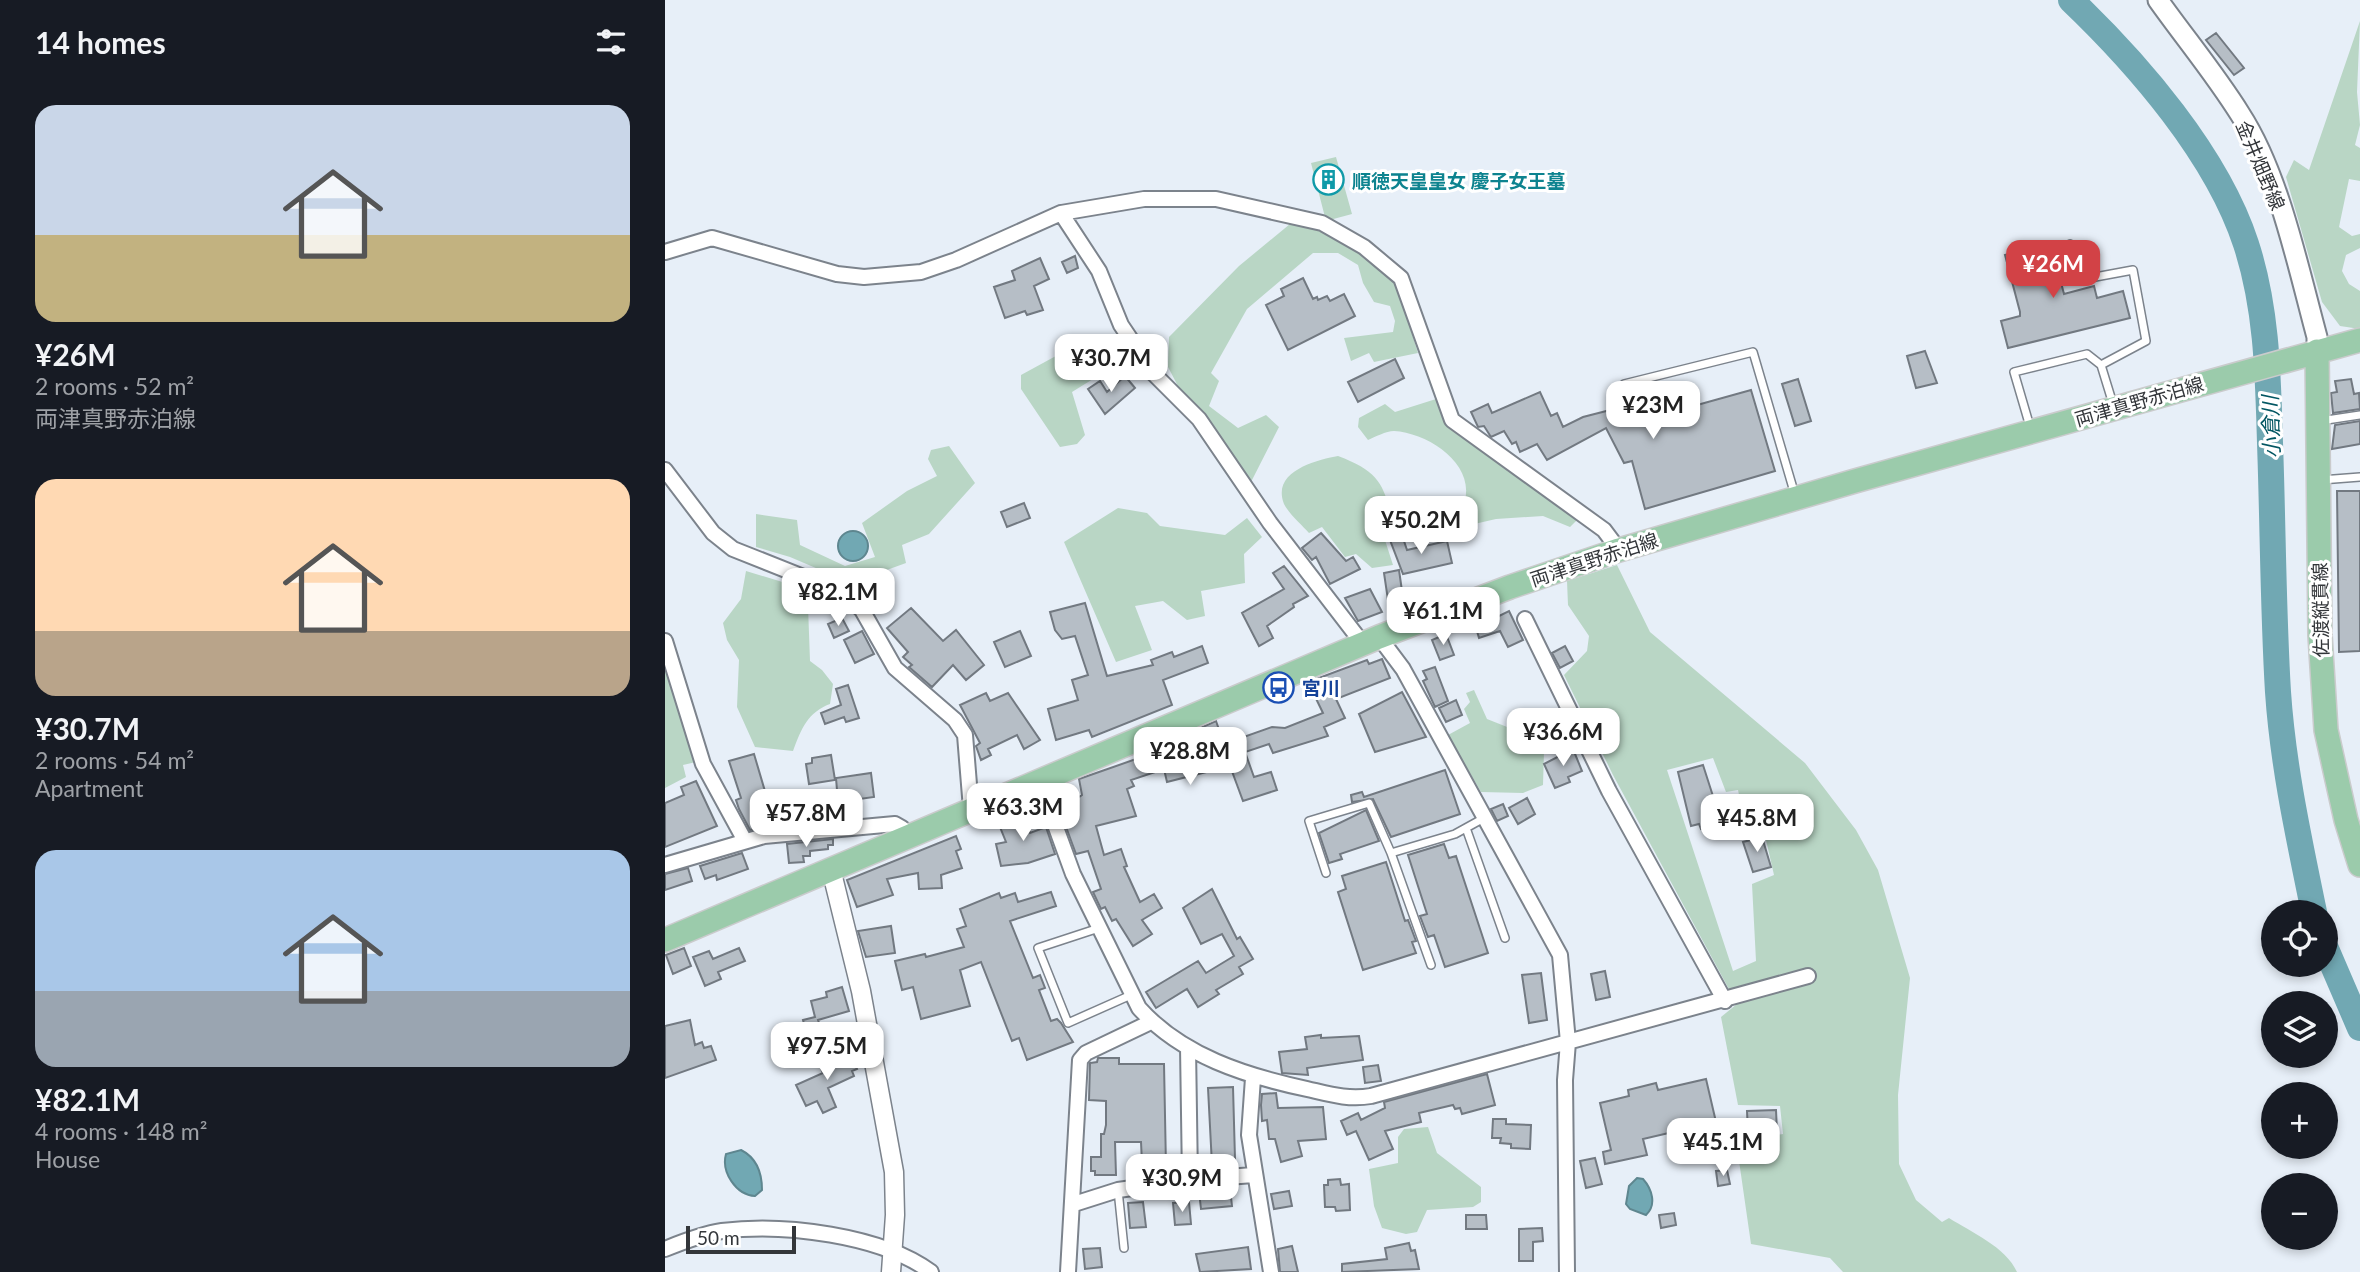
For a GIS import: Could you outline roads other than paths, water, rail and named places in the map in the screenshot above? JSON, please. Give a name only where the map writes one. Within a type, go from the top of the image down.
[{"type":"main road","name":"金井畑野線","points":[[2158,0],[2241,114],[2257,147],[2288,231],[2318,337],[2310,353]]},
{"type":"main road","name":"両津真野赤泊線","points":[[665,940],[1371,641],[1510,587],[1619,551],[1796,499],[2221,377],[2360,340]]},
{"type":"main road","name":"佐渡縦貫線","points":[[2310,353],[2316,422],[2326,730],[2346,820],[2360,865]]},
{"type":"street","points":[[665,252],[712,238],[754,247],[837,274],[865,277],[921,272],[956,260],[1061,213],[1144,199],[1216,199],[1322,223],[1364,247],[1401,278],[1452,420],[1604,530],[1619,551]]},
{"type":"street","points":[[1061,213],[1099,271],[1121,325],[1154,374],[1199,419],[1270,523],[1371,641],[1403,668],[1560,955],[1568,1042],[1565,1080],[1567,1272]]},
{"type":"street","points":[[668,481],[713,533],[733,549],[826,586],[847,596],[862,610],[895,668],[955,720],[965,735],[971,809]]},
{"type":"street","points":[[1525,619],[1609,791],[1725,1001]]},
{"type":"street","points":[[665,642],[703,764],[745,841]]},
{"type":"street","points":[[1033,783],[1050,811],[1099,928],[1131,995],[1151,1022],[1188,1047],[1253,1078],[1352,1099],[1725,1001],[1808,976]]},
{"type":"street","points":[[665,866],[764,836],[895,824],[902,828],[906,836]]},
{"type":"street","points":[[831,869],[861,991],[894,1172],[891,1272]]},
{"type":"street","points":[[1068,1272],[1080,1060],[1086,1053],[1151,1022]]},
{"type":"street","points":[[1188,1047],[1190,1180]]},
{"type":"street","points":[[1253,1078],[1249,1135],[1253,1175],[1271,1272]]},
{"type":"street","points":[[1074,1203],[1118,1190],[1253,1175]]},
{"type":"street","points":[[665,1250],[720,1231],[797,1230],[892,1250],[931,1272]]},
{"type":"lane","points":[[2070,244],[2079,280],[2133,270],[2146,341],[2101,365]]},
{"type":"lane","points":[[1624,384],[1753,352],[1796,499]]},
{"type":"lane","points":[[2031,431],[2014,372],[2087,354],[2101,365],[2114,408]]},
{"type":"lane","points":[[2316,422],[2360,415]]},
{"type":"lane","points":[[2317,480],[2360,477]]},
{"type":"lane","points":[[1326,873],[1309,821],[1369,803],[1391,853],[1431,965]]},
{"type":"lane","points":[[1391,853],[1466,828],[1484,818]]},
{"type":"lane","points":[[1466,828],[1505,937]]},
{"type":"lane","points":[[1099,928],[1038,948],[1067,1023],[1131,995]]},
{"type":"lane","points":[[1118,1190],[1125,1248]]},
{"type":"water","points":[[853,531],[859,532],[867,540],[867,552],[859,560],[853,561],[847,560],[839,552],[838,546],[839,540],[847,532]]},
{"type":"water","points":[[741,1150],[751,1157],[760,1172],[762,1190],[755,1196],[742,1192],[728,1175],[726,1154]]},
{"type":"water","points":[[1637,1178],[1643,1179],[1652,1197],[1651,1207],[1646,1215],[1630,1209],[1626,1204],[1629,1186]]},
{"type":"waterway","name":"小倉川","points":[[2071,0],[2123,53],[2196,145],[2233,211],[2253,268],[2267,367],[2280,720],[2292,802],[2312,900]]},
{"type":"waterway","name":"小倉川","points":[[2338,977],[2360,1028]]},
{"type":"place","name":"順徳天皇皇女 慶子女王墓","points":[[1329,180]]},
{"type":"place","name":"宮川","points":[[1279,687]]}]
